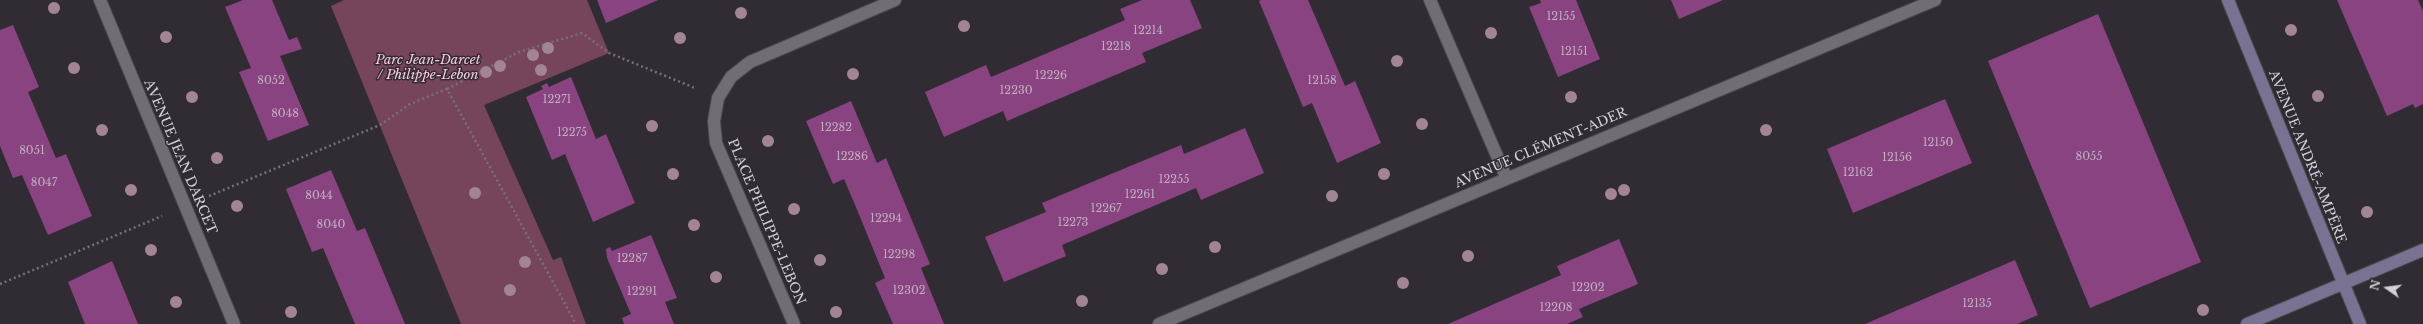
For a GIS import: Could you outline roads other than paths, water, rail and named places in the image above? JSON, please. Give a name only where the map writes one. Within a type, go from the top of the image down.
[{"type":"street","name":"AVENUE JEAN DARCET","points":[[100,0],[234,324]]},
{"type":"street","name":"PLACE PHILIPPE-LEBON","points":[[794,324],[716,143],[714,121],[718,98],[731,76],[750,62],[895,0]]},
{"type":"street","points":[[1430,0],[1506,177]]},
{"type":"street","name":"AVENUE CLÉMENT-ADER","points":[[1159,324],[1506,177],[1935,0]]},
{"type":"street","name":"AVENUE ANDRÉ-AMPÈRE","points":[[2228,0],[2360,324]]},
{"type":"street","points":[[2247,324],[2423,250]]},
{"type":"park label","name":"Parc Jean-Darcet / Philippe-Lebon","points":[[428,68]]}]
